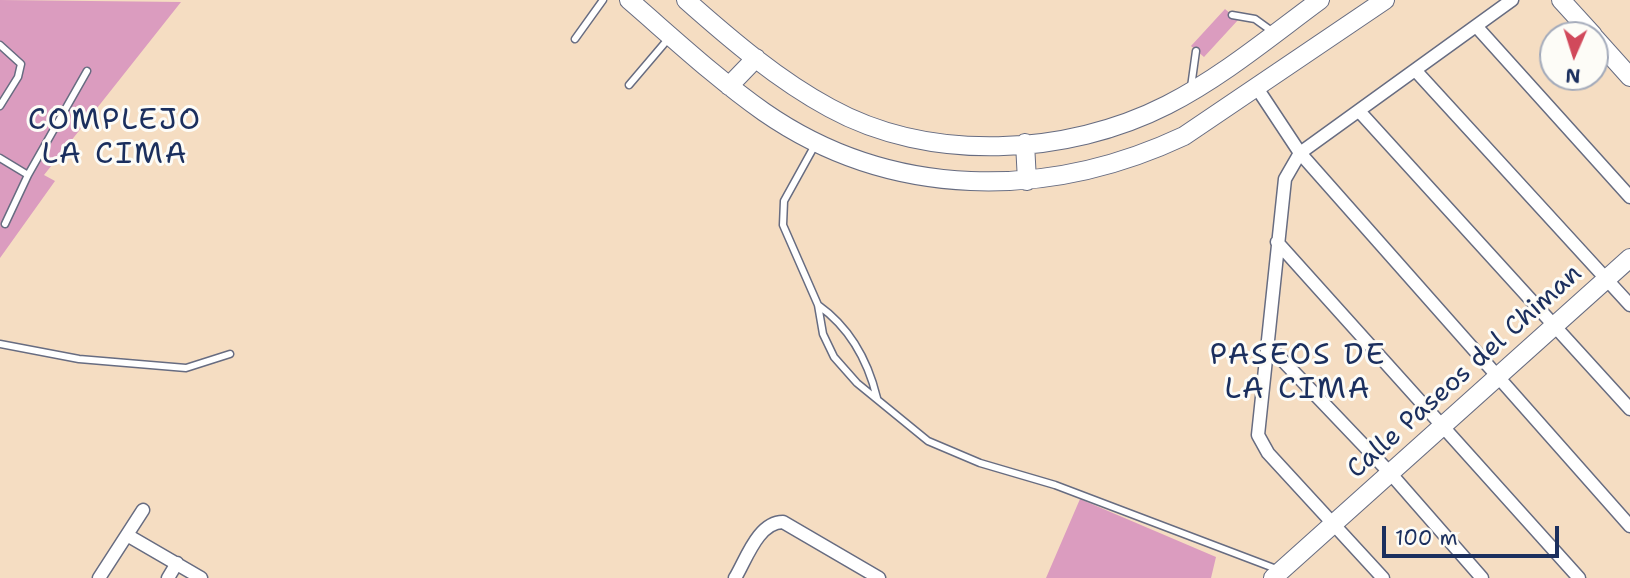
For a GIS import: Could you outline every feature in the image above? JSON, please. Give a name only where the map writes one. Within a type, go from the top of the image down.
[{"type":"street","points":[[629,0],[729,86],[766,114],[816,143],[857,161],[901,174],[956,181],[1027,181],[1107,167],[1150,152],[1184,136],[1257,89],[1385,0]]},
{"type":"street","points":[[686,0],[756,58],[831,109],[870,126],[907,137],[949,144],[1025,143],[1096,131],[1132,120],[1191,91],[1320,0]]},
{"type":"street","points":[[1383,578],[1268,453],[1258,435],[1285,179],[1300,153],[1513,0]]},
{"type":"street","points":[[1561,0],[1580,21]]},
{"type":"street","points":[[1579,0],[1586,21]]},
{"type":"street","points":[[1476,26],[1630,197]]},
{"type":"street","points":[[1609,53],[1630,76]]},
{"type":"street","points":[[729,86],[756,58]]},
{"type":"street","points":[[1415,70],[1630,305]]},
{"type":"street","points":[[1257,89],[1300,153],[1630,526]]},
{"type":"street","points":[[1359,111],[1630,409]]},
{"type":"street","points":[[1025,143],[1027,181]]},
{"type":"street","points":[[1277,242],[1579,578]]},
{"type":"street","name":"Calle Paseos del Chiman","points":[[1277,574],[1630,258]]},
{"type":"street","points":[[1266,344],[1391,474],[1482,578]]},
{"type":"street","points":[[99,578],[143,510]]},
{"type":"street","points":[[735,578],[764,530],[776,522],[783,522],[879,578]]},
{"type":"street","points":[[127,535],[201,578]]},
{"type":"street","points":[[168,578],[177,563]]},
{"type":"lane","points":[[575,39],[603,0]]},
{"type":"lane","points":[[1233,15],[1255,19],[1274,33]]},
{"type":"lane","points":[[629,86],[671,36]]},
{"type":"lane","points":[[0,45],[21,64],[18,77],[0,106]]},
{"type":"lane","points":[[1191,91],[1196,51]]},
{"type":"lane","points":[[5,224],[28,175],[87,71]]},
{"type":"lane","points":[[816,143],[784,201],[783,225],[818,305],[823,334],[834,357],[878,400],[928,441],[981,463],[1055,485],[1277,574]]},
{"type":"lane","points":[[0,158],[28,175]]},
{"type":"lane","points":[[818,305],[835,317],[852,340],[871,373],[878,400]]},
{"type":"lane","points":[[0,344],[79,359],[186,368],[230,354]]},
{"type":"building","points":[[0,0],[181,2],[44,175],[55,181],[0,258]]},
{"type":"building","points":[[1225,9],[1238,20],[1204,57],[1191,46]]},
{"type":"building","points":[[1080,499],[1216,557],[1211,578],[1046,578]]},
{"type":"district","name":"COMPLEJO LA CIMA","points":[[115,138]]},
{"type":"district","name":"PASEOS DE LA CIMA","points":[[1298,373]]}]
